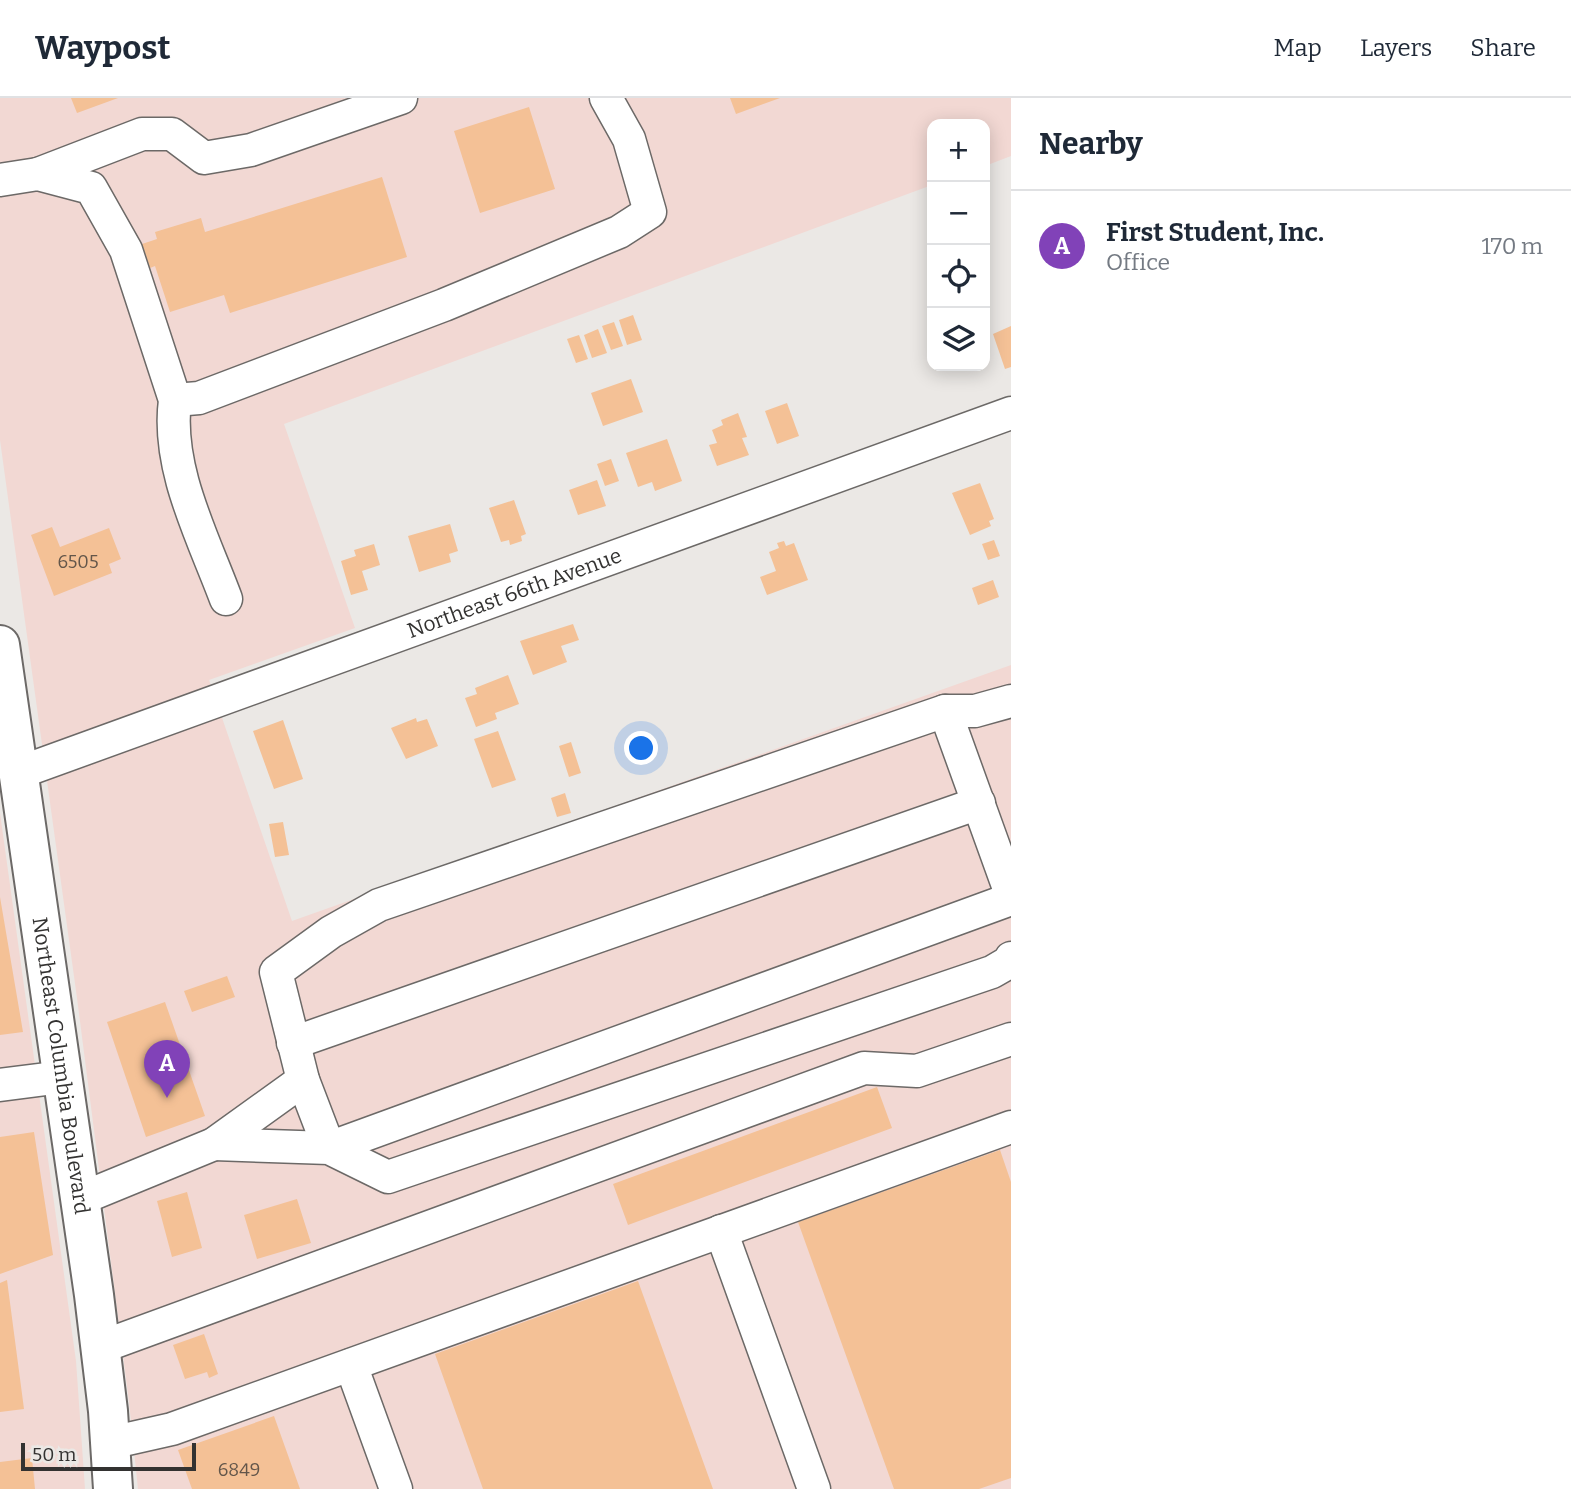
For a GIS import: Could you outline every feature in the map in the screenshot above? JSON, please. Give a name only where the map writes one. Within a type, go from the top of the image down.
[{"type":"main road","name":"Northeast Columbia Boulevard","points":[[0,645],[5,715],[18,773],[101,1347],[113,1489]]},
{"type":"street","points":[[0,180],[38,174],[142,134],[172,134],[204,158],[251,150],[401,98]]},
{"type":"street","points":[[175,400],[199,398],[444,305],[619,232],[650,212],[629,139],[606,98]]},
{"type":"street","points":[[38,174],[91,188],[126,250],[175,400],[173,416],[177,470],[226,599]]},
{"type":"street","name":"Northeast 66th Avenue","points":[[18,773],[1011,413]]},
{"type":"street","points":[[1010,705],[975,711],[945,711],[379,905],[331,932],[276,972],[303,1080],[329,1148],[388,1177],[992,972],[1011,958]]},
{"type":"street","points":[[945,711],[1011,894]]},
{"type":"street","points":[[293,1043],[979,803]]},
{"type":"street","points":[[214,1144],[329,1148],[1011,899]]},
{"type":"street","points":[[101,1347],[864,1068],[917,1071],[1011,1039]]},
{"type":"street","points":[[0,1085],[62,1077]]},
{"type":"street","points":[[80,1199],[214,1144],[303,1080]]},
{"type":"street","points":[[110,1443],[172,1429],[1011,1127]]},
{"type":"street","points":[[721,1231],[814,1489]]},
{"type":"street","points":[[351,1364],[396,1489]]},
{"type":"shaded area","points":[[0,98],[1011,98],[1011,156],[990,164],[990,119],[927,119],[927,187],[284,424],[355,628],[209,680],[292,921],[1011,665],[1011,1489],[138,1489],[77,998],[0,440]]},
{"type":"shaded area","points":[[0,813],[76,1361],[85,1489],[0,1489]]},
{"type":"building","points":[[71,98],[118,98],[77,113]]},
{"type":"building","points":[[730,98],[780,98],[736,114]]},
{"type":"building","points":[[529,107],[555,189],[480,213],[454,131]]},
{"type":"building","points":[[382,177],[407,257],[230,313],[224,295],[170,312],[155,266],[150,268],[142,244],[157,239],[155,232],[201,218],[205,232]]},
{"type":"building","points":[[633,315],[642,340],[627,345],[619,320]]},
{"type":"building","points":[[614,322],[623,346],[611,350],[602,326]]},
{"type":"building","points":[[1011,326],[1011,367],[1005,369],[993,334]]},
{"type":"building","points":[[598,329],[607,353],[592,358],[584,335]]},
{"type":"building","points":[[579,335],[588,359],[576,363],[567,339]]},
{"type":"building","points":[[631,379],[643,412],[603,426],[591,393]]},
{"type":"building","points":[[787,403],[799,436],[777,444],[765,411]]},
{"type":"building","points":[[738,413],[747,437],[742,438],[749,455],[717,466],[709,445],[717,443],[712,430],[723,425],[721,420]]},
{"type":"building","points":[[667,439],[682,481],[655,491],[652,482],[638,487],[626,453]]},
{"type":"building","points":[[611,459],[619,481],[605,486],[597,464]]},
{"type":"building","points":[[597,480],[606,506],[578,515],[569,490]]},
{"type":"building","points":[[980,483],[994,519],[989,521],[991,526],[970,535],[952,493]]},
{"type":"building","points":[[514,500],[526,534],[521,536],[522,541],[510,545],[509,540],[501,542],[489,508]]},
{"type":"building","points":[[450,524],[458,551],[449,554],[451,562],[419,572],[408,536]]},
{"type":"building","points":[[52,527],[60,547],[109,528],[121,559],[109,564],[112,573],[54,596],[31,535]]},
{"type":"building","points":[[994,540],[1000,556],[988,560],[982,544]]},
{"type":"building","points":[[784,541],[786,546],[794,543],[808,580],[767,595],[760,577],[776,571],[769,552],[779,548],[777,543]]},
{"type":"building","points":[[374,544],[380,565],[362,571],[368,590],[351,595],[341,561],[356,556],[354,550]]},
{"type":"building","points":[[993,580],[999,597],[978,605],[972,588]]},
{"type":"building","points":[[573,624],[579,640],[561,646],[567,662],[533,675],[520,641]]},
{"type":"building","points":[[508,675],[519,704],[495,713],[497,719],[476,727],[465,698],[477,694],[475,688]]},
{"type":"building","points":[[416,718],[417,722],[427,719],[438,746],[406,759],[391,728]]},
{"type":"building","points":[[283,720],[303,779],[274,789],[253,731]]},
{"type":"building","points":[[498,731],[516,780],[492,788],[474,739]]},
{"type":"building","points":[[571,742],[581,773],[569,777],[559,746]]},
{"type":"building","points":[[565,793],[571,813],[557,817],[551,798]]},
{"type":"building","points":[[283,822],[289,855],[275,857],[269,824]]},
{"type":"building","points":[[0,897],[23,1032],[0,1035]]},
{"type":"building","points":[[227,976],[235,997],[192,1012],[184,991]]},
{"type":"building","points":[[165,1002],[205,1116],[146,1137],[107,1022]]},
{"type":"building","points":[[877,1087],[892,1128],[628,1225],[613,1184]]},
{"type":"building","points":[[34,1132],[53,1255],[0,1274],[0,1137]]},
{"type":"building","points":[[1000,1150],[1011,1182],[1011,1478],[979,1489],[894,1489],[798,1222]]},
{"type":"building","points":[[187,1192],[202,1248],[172,1257],[157,1201]]},
{"type":"building","points":[[297,1199],[311,1243],[257,1259],[244,1215]]},
{"type":"building","points":[[7,1280],[24,1409],[0,1412],[0,1283]]},
{"type":"building","points":[[638,1281],[713,1489],[483,1489],[435,1354]]},
{"type":"building","points":[[204,1334],[218,1374],[209,1378],[207,1372],[185,1379],[173,1345]]},
{"type":"building","points":[[274,1416],[300,1489],[192,1489],[178,1450]]},
{"type":"building","points":[[32,1458],[35,1489],[0,1489],[0,1462]]},
{"type":"place","name":"First Student, Inc.","points":[[167,1098]]}]
